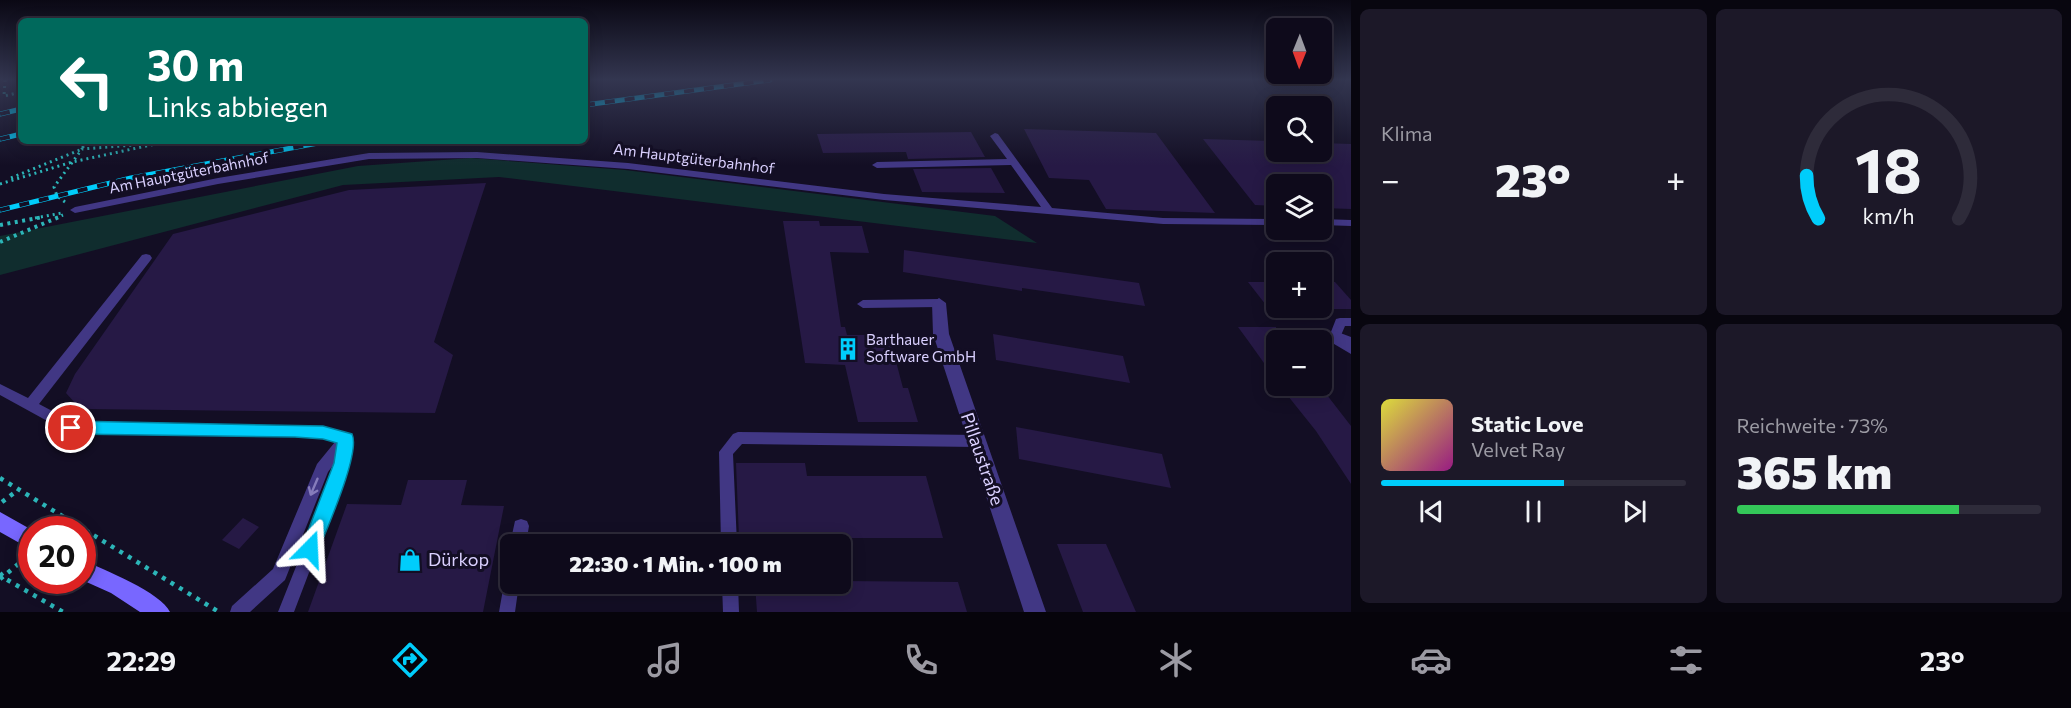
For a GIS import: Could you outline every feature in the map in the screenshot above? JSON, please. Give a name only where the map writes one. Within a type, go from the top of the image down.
[{"type":"main road","points":[[2,526],[18,534]]},
{"type":"main road","points":[[96,576],[118,586],[159,612]]},
{"type":"street","name":"Pillaustraße","points":[[939,303],[941,334],[1035,612]]},
{"type":"street","points":[[1335,337],[1345,341],[1351,348]]},
{"type":"lane","points":[[995,136],[1049,211]]},
{"type":"lane","name":"Am Hauptgüterbahnhof","points":[[75,210],[218,181],[369,156],[477,154],[628,166],[884,197],[1163,221],[1266,222]]},
{"type":"lane","points":[[877,165],[1012,162]]},
{"type":"lane","points":[[1332,222],[1351,223]]},
{"type":"lane","points":[[30,406],[146,258]]},
{"type":"lane","points":[[863,304],[939,303]]},
{"type":"lane","points":[[1335,337],[1340,322],[1351,322]]},
{"type":"lane","points":[[0,390],[71,428],[323,432],[346,439]]},
{"type":"lane","points":[[729,534],[726,453],[738,438],[976,441]]},
{"type":"lane","points":[[238,612],[279,574],[322,468],[346,439]]},
{"type":"lane","points":[[286,612],[335,486],[346,449],[346,439]]},
{"type":"lane","points":[[520,534],[521,526]]},
{"type":"lane","points":[[507,612],[510,594]]},
{"type":"lane","points":[[730,594],[731,612]]},
{"type":"path","points":[[75,210],[57,196],[54,187],[85,144]]},
{"type":"path","points":[[0,183],[82,150],[144,144]]},
{"type":"path","points":[[0,183],[72,162],[156,144]]},
{"type":"path","points":[[0,225],[75,210]]},
{"type":"path","points":[[0,242],[75,210]]},
{"type":"path","points":[[0,478],[63,516]]},
{"type":"path","points":[[0,504],[18,490]]},
{"type":"path","points":[[96,536],[219,612]]},
{"type":"path","points":[[18,564],[1,577],[63,612]]},
{"type":"green space","points":[[471,158],[625,170],[995,216],[1037,243],[499,177],[343,185],[0,275],[0,236],[358,166]]},
{"type":"building","points":[[1024,129],[1156,133],[1215,213],[1106,209],[1089,180],[1049,178]]},
{"type":"building","points":[[971,132],[985,157],[908,159],[906,152],[823,153],[817,134]]},
{"type":"building","points":[[1203,139],[1266,141],[1266,162],[1332,162],[1332,143],[1351,144],[1351,209],[1332,208],[1332,174],[1266,174],[1266,206],[1255,205]]},
{"type":"building","points":[[991,168],[1005,193],[922,192],[913,169]]},
{"type":"building","points":[[486,183],[434,342],[453,355],[435,413],[86,409],[75,403],[66,393],[75,374],[173,234],[349,190]]},
{"type":"building","points":[[783,221],[819,221],[820,226],[862,226],[869,253],[830,252],[841,327],[845,327],[847,335],[889,335],[903,388],[908,388],[918,422],[858,422],[845,365],[805,363]]},
{"type":"building","points":[[904,250],[1139,283],[1145,306],[1022,288],[1022,291],[903,272]]},
{"type":"building","points":[[1248,282],[1266,282],[1266,305]]},
{"type":"building","points":[[1332,282],[1335,282],[1351,300],[1351,309],[1332,309]]},
{"type":"building","points":[[1238,327],[1276,327],[1276,330],[1266,330],[1266,366]]},
{"type":"building","points":[[993,334],[1123,356],[1130,383],[996,360]]},
{"type":"building","points":[[1288,396],[1328,396],[1351,426],[1351,484],[1316,431]]},
{"type":"building","points":[[1016,427],[1162,454],[1171,488],[1019,459]]},
{"type":"building","points":[[736,463],[805,463],[807,476],[926,476],[943,538],[851,538],[851,534],[739,534]]},
{"type":"building","points":[[408,480],[467,480],[461,505],[504,506],[483,612],[308,612],[347,504],[401,505]]},
{"type":"building","points":[[243,518],[259,527],[239,549],[222,540]]},
{"type":"building","points":[[1057,544],[1106,544],[1136,612],[1083,612]]},
{"type":"building","points":[[851,581],[958,582],[967,612],[757,612],[756,594],[851,594]]},
{"type":"railway","points":[[0,114],[18,110]]},
{"type":"railway","points":[[0,139],[18,135]]},
{"type":"railway","points":[[0,210],[131,178],[313,144]]},
{"type":"place","name":"Barthauer Software GmbH","points":[[848,349]]},
{"type":"place","name":"Dürkop","points":[[410,560]]},
{"type":"route","points":[[71,428],[323,432],[346,439],[343,463],[310,549]]}]
